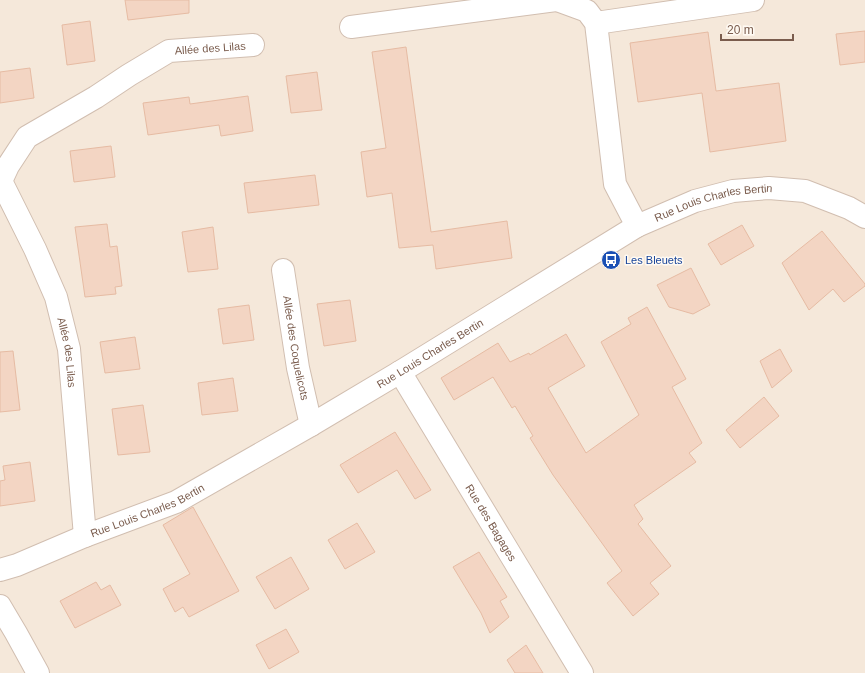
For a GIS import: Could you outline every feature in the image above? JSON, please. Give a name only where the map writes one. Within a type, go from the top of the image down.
[{"type":"street","points":[[351,27],[556,0],[587,11],[596,23],[615,184],[637,226]]},
{"type":"street","points":[[596,23],[753,0]]},
{"type":"street","name":"Allée des Lilas","points":[[86,536],[69,349],[56,297],[35,249],[1,181],[8,166],[27,137],[96,97],[169,51],[252,45]]},
{"type":"street","name":"Rue Louis Charles Bertin","points":[[0,570],[17,565],[86,536],[176,502],[400,372],[637,226],[695,200],[733,190],[769,188],[805,191],[850,208],[865,217]]},
{"type":"street","name":"Allée des Coquelicots","points":[[283,270],[298,368],[311,425]]},
{"type":"street","name":"Rue des Bagages","points":[[400,372],[582,673]]},
{"type":"street","points":[[0,606],[38,673]]},
{"type":"shaded area","points":[[0,0],[865,0],[865,673],[0,673]]},
{"type":"building","points":[[125,0],[189,0],[189,13],[128,20]]},
{"type":"building","points":[[90,21],[95,61],[67,65],[62,25]]},
{"type":"building","points":[[865,31],[865,62],[840,65],[836,34]]},
{"type":"building","points":[[708,32],[716,91],[779,83],[786,141],[710,152],[702,93],[638,102],[630,43]]},
{"type":"building","points":[[406,47],[431,232],[507,221],[512,258],[436,269],[433,245],[399,248],[392,193],[367,197],[361,152],[386,148],[372,52]]},
{"type":"building","points":[[30,68],[34,98],[0,103],[0,72]]},
{"type":"building","points":[[317,72],[322,110],[291,113],[286,76]]},
{"type":"building","points":[[248,96],[253,131],[221,136],[219,125],[148,135],[143,103],[189,97],[190,104]]},
{"type":"building","points":[[111,146],[115,177],[74,182],[70,151]]},
{"type":"building","points":[[315,175],[319,205],[248,213],[244,183]]},
{"type":"building","points":[[107,224],[110,247],[117,246],[122,286],[115,287],[116,294],[85,297],[75,227]]},
{"type":"building","points":[[742,225],[754,246],[721,265],[708,244]]},
{"type":"building","points":[[213,227],[218,269],[188,272],[182,232]]},
{"type":"building","points":[[822,231],[865,284],[865,286],[844,302],[833,289],[809,310],[782,263]]},
{"type":"building","points":[[691,268],[710,305],[693,314],[669,307],[657,285]]},
{"type":"building","points":[[350,300],[356,341],[324,346],[317,304]]},
{"type":"building","points":[[249,305],[254,340],[223,344],[218,309]]},
{"type":"building","points":[[647,307],[686,379],[672,387],[702,443],[689,453],[696,462],[634,505],[643,519],[638,524],[671,566],[650,583],[659,594],[633,616],[607,583],[622,571],[553,475],[530,438],[533,436],[515,406],[512,408],[493,377],[454,400],[441,378],[498,343],[510,362],[529,353],[530,355],[566,334],[585,366],[548,388],[586,453],[639,415],[601,342],[631,324],[628,318]]},
{"type":"building","points":[[135,337],[140,369],[105,373],[100,342]]},
{"type":"building","points":[[780,349],[792,371],[772,388],[760,361]]},
{"type":"building","points":[[13,351],[20,410],[0,412],[0,352]]},
{"type":"building","points":[[233,378],[238,411],[202,415],[198,383]]},
{"type":"building","points":[[764,397],[779,416],[740,448],[726,430]]},
{"type":"building","points":[[143,405],[150,452],[118,455],[112,409]]},
{"type":"building","points":[[395,432],[431,490],[415,499],[397,470],[358,493],[340,465]]},
{"type":"building","points":[[30,462],[35,501],[0,506],[0,481],[5,480],[3,466]]},
{"type":"building","points":[[193,507],[239,591],[189,617],[183,607],[175,612],[163,589],[190,574],[163,525]]},
{"type":"building","points":[[357,523],[375,552],[345,569],[328,540]]},
{"type":"building","points":[[479,552],[507,597],[500,601],[509,617],[490,633],[481,613],[453,567]]},
{"type":"building","points":[[291,557],[309,589],[275,609],[256,577]]},
{"type":"building","points":[[96,582],[101,590],[110,585],[121,605],[75,628],[60,601]]},
{"type":"building","points":[[286,629],[299,652],[269,669],[256,645]]},
{"type":"building","points":[[526,645],[543,673],[515,673],[507,660]]},
{"type":"place","name":"Les Bleuets","points":[[611,260]]}]
